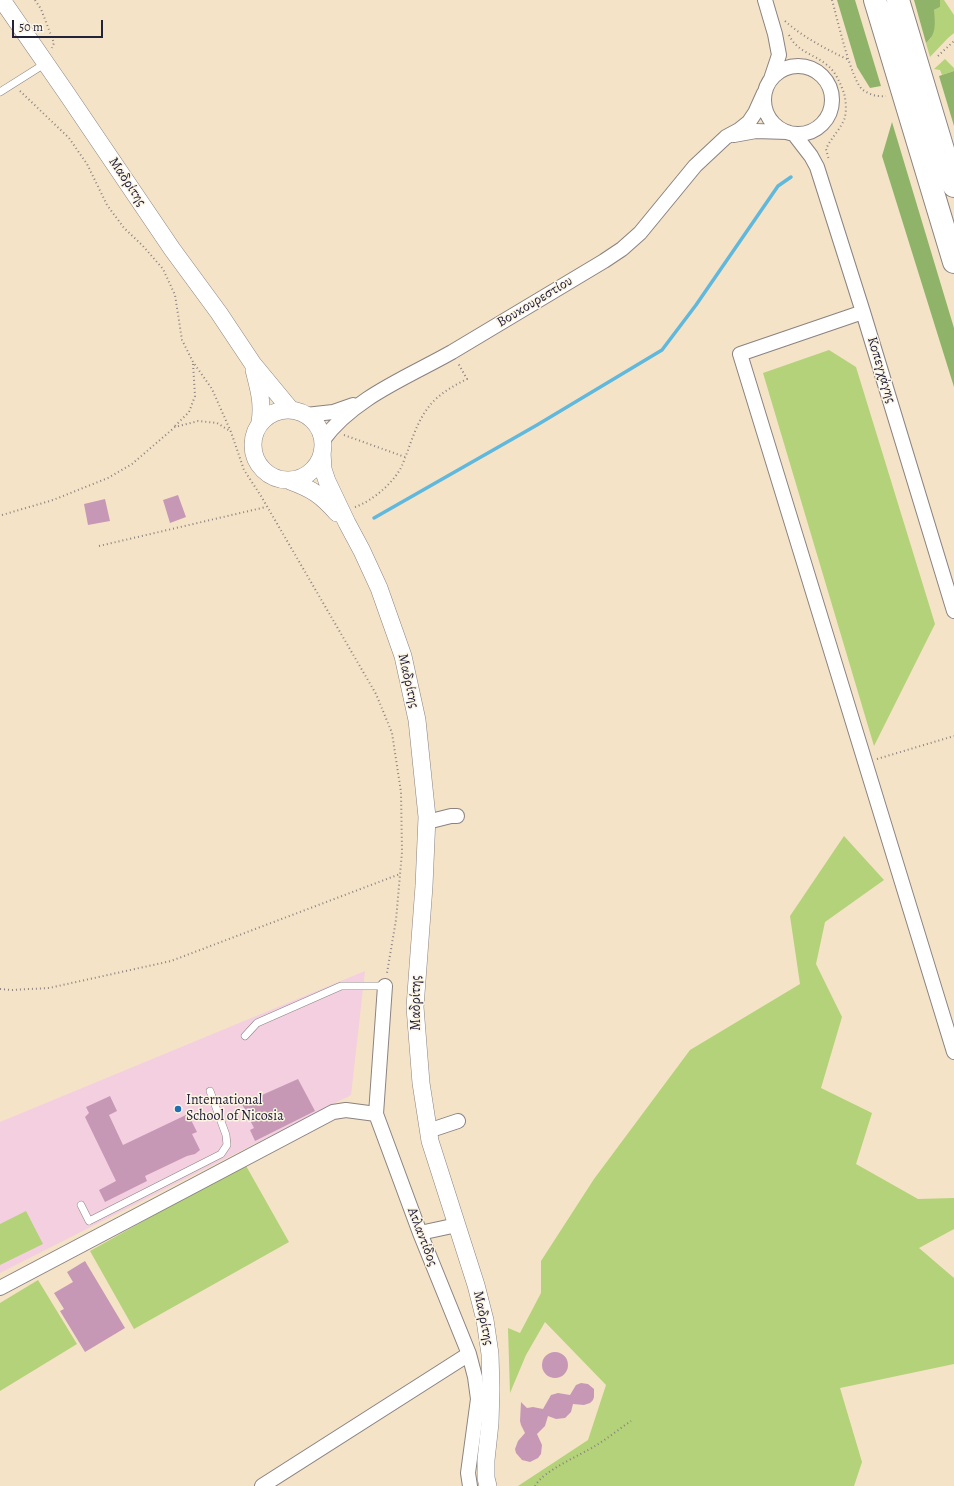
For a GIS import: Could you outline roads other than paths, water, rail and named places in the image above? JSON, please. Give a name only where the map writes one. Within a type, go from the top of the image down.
[{"type":"highway","points":[[875,0],[954,262]]},
{"type":"highway","points":[[898,0],[954,186]]},
{"type":"street","name":"Μαδρίτης","points":[[2,0],[172,249],[219,313],[253,364],[299,412]]},
{"type":"street","points":[[765,0],[779,55],[771,79],[764,93],[764,103],[766,112],[771,121],[778,128],[791,133]]},
{"type":"street","points":[[726,137],[756,131],[806,133],[817,128],[826,120],[831,110],[832,98],[830,86],[823,76],[814,69],[802,66],[790,66],[779,71],[771,79]]},
{"type":"street","name":"Βουκουρεστίου","points":[[323,446],[332,427],[363,402],[452,352],[622,249],[640,233],[695,166],[726,137],[739,130],[749,122],[764,93]]},
{"type":"street","name":"Κοπεγχάγης","points":[[791,133],[811,156],[817,167],[863,312],[954,611]]},
{"type":"street","points":[[863,312],[740,354],[954,1052]]},
{"type":"street","name":"Μαδρίτης","points":[[253,364],[261,394],[262,407],[260,423]]},
{"type":"street","points":[[299,412],[312,420],[319,429],[323,446],[318,463],[311,472],[301,478],[290,481],[278,479],[267,474],[259,466],[254,456],[252,444],[260,423],[269,415],[280,410],[299,412],[333,412],[363,402]]},
{"type":"street","name":"Μαδρίτης","points":[[323,446],[323,469],[326,481],[379,588],[403,656],[416,720],[427,822],[424,886],[414,1007],[421,1083],[428,1130],[485,1320],[490,1354],[492,1390],[486,1460],[486,1478],[488,1486]]},
{"type":"street","name":"Μαδρίτης","points":[[290,481],[306,486],[316,492],[347,523]]},
{"type":"street","points":[[427,822],[457,816]]},
{"type":"street","name":"Ατλαντίδος","points":[[385,986],[376,1114],[420,1233],[469,1354],[475,1377],[478,1399],[468,1473],[470,1486]]},
{"type":"street","points":[[0,1288],[333,1112],[346,1110],[376,1114]]},
{"type":"street","points":[[428,1130],[458,1121]]},
{"type":"street","points":[[420,1233],[457,1225]]},
{"type":"street","points":[[262,1486],[469,1354]]},
{"type":"lane","points":[[0,92],[46,63]]},
{"type":"lane","points":[[244,1036],[257,1023],[341,986],[385,986]]},
{"type":"lane","points":[[81,1205],[89,1221],[221,1154],[227,1145],[226,1135],[210,1091]]},
{"type":"waterway","points":[[374,518],[537,425],[662,350],[696,305],[778,186],[791,177]]},
{"type":"place","name":"International School of Nicosia","points":[[178,1109]]}]
